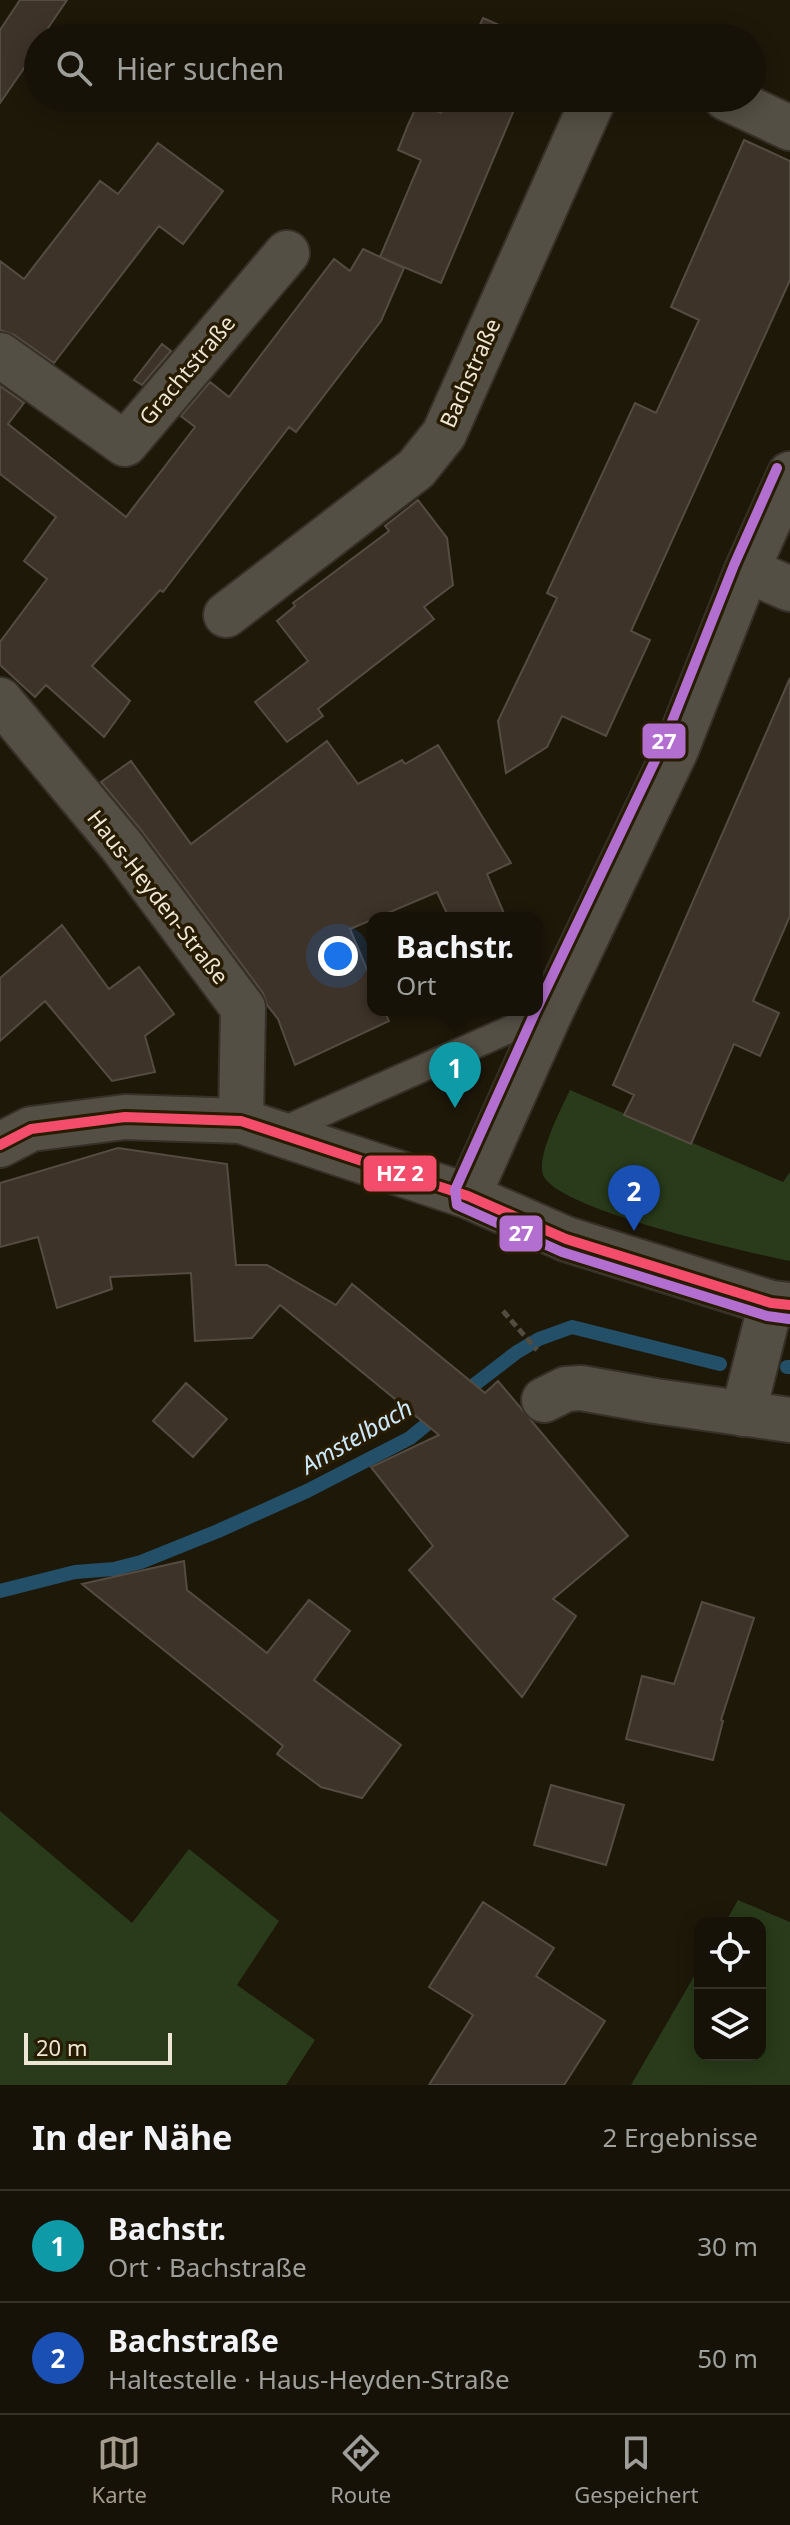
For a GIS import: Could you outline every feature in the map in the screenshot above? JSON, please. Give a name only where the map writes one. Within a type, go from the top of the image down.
[{"type":"street","name":"Bachstraße","points":[[226,615],[416,469],[444,434],[588,112]]},
{"type":"street","points":[[756,112],[790,128]]},
{"type":"street","name":"Grachtstraße","points":[[0,355],[125,444],[287,253]]},
{"type":"street","points":[[468,1196],[551,1011],[676,750],[747,570],[790,474]]},
{"type":"street","points":[[747,570],[790,589]]},
{"type":"street","name":"Haus-Heyden-Straße","points":[[0,700],[121,845],[243,1008],[258,1127]]},
{"type":"street","points":[[10,1128],[125,1117],[258,1127],[468,1196],[566,1239],[781,1304],[751,1381]]},
{"type":"street","points":[[544,1400],[566,1389],[751,1381],[790,1420]]},
{"type":"lane","points":[[543,1014],[551,1011]]},
{"type":"lane","points":[[258,1127],[538,1016]]},
{"type":"path","points":[[503,1311],[540,1354]]},
{"type":"green space","points":[[570,1090],[783,1182],[790,1172],[790,1261],[658,1228],[585,1203],[559,1190],[544,1177],[543,1159],[550,1134]]},
{"type":"green space","points":[[0,1811],[132,1923],[189,1849],[279,1921],[237,1985],[315,2040],[286,2085],[0,2085]]},
{"type":"green space","points":[[738,1900],[790,1922],[790,2085],[631,2085],[694,1976],[694,2061],[766,2061],[766,1917],[728,1917]]},
{"type":"building","points":[[20,0],[67,0],[51,24],[24,24],[24,68],[0,103],[0,30]]},
{"type":"building","points":[[483,18],[497,24],[480,24]]},
{"type":"building","points":[[414,112],[513,112],[441,283],[380,257],[421,160],[398,150],[408,125]]},
{"type":"building","points":[[744,140],[790,161],[790,280],[631,631],[650,640],[606,736],[562,716],[547,747],[506,773],[498,721],[557,598],[547,593],[635,403],[656,413],[699,320],[671,307]]},
{"type":"building","points":[[158,143],[223,191],[183,244],[159,226],[54,363],[14,335],[0,330],[0,261],[24,279],[100,181],[118,194]]},
{"type":"building","points":[[363,249],[404,268],[381,321],[296,432],[289,427],[163,592],[160,590],[92,666],[130,701],[104,737],[46,685],[35,697],[0,665],[0,642],[47,579],[24,561],[56,517],[0,474],[0,386],[24,403],[8,424],[126,517],[195,427],[181,416],[210,382],[229,397],[334,259],[350,271]]},
{"type":"building","points":[[162,344],[171,351],[142,385],[134,380]]},
{"type":"building","points":[[418,500],[447,538],[453,585],[424,607],[434,619],[318,709],[323,716],[287,742],[255,702],[308,661],[277,621],[295,606],[293,603],[389,531],[385,526]]},
{"type":"building","points":[[790,678],[790,916],[753,1001],[779,1013],[760,1056],[734,1044],[691,1144],[624,1115],[634,1095],[613,1085]]},
{"type":"building","points":[[327,741],[358,784],[402,760],[405,764],[438,745],[511,863],[487,874],[503,912],[446,912],[437,892],[390,912],[367,912],[367,922],[350,929],[367,970],[367,1016],[387,1016],[389,1021],[295,1065],[278,1019],[267,1005],[263,993],[141,830],[101,782],[131,761],[191,844]]},
{"type":"building","points":[[62,925],[109,989],[139,967],[174,1014],[145,1036],[155,1072],[112,1081],[45,1001],[0,1041],[0,978]]},
{"type":"building","points":[[118,1148],[227,1164],[236,1265],[267,1265],[336,1305],[352,1284],[485,1393],[498,1381],[628,1536],[553,1599],[576,1616],[522,1697],[409,1570],[433,1546],[371,1467],[439,1435],[280,1305],[252,1338],[195,1341],[191,1273],[110,1277],[112,1289],[57,1308],[38,1237],[0,1247],[0,1183]]},
{"type":"building","points":[[186,1383],[227,1419],[193,1457],[153,1421]]},
{"type":"building","points":[[184,1561],[187,1590],[267,1653],[309,1600],[350,1631],[314,1680],[401,1745],[362,1798],[321,1787],[277,1754],[283,1746],[82,1584]]},
{"type":"building","points":[[702,1602],[754,1618],[721,1720],[713,1760],[626,1739],[642,1676],[674,1684]]},
{"type":"building","points":[[551,1785],[624,1805],[606,1865],[534,1845]]},
{"type":"building","points":[[483,1902],[554,1948],[536,1976],[605,2021],[564,2085],[429,2085],[473,2015],[429,1987]]},
{"type":"waterway","name":"Amstelbach","points":[[461,1395],[517,1352],[539,1339],[572,1327],[720,1364]]},
{"type":"waterway","name":"Amstelbach","points":[[0,1591],[75,1572],[114,1569],[141,1562],[218,1531],[307,1491],[410,1438],[439,1414]]},
{"type":"transit line","name":"27","points":[[543,995],[663,744],[734,565],[777,468]]},
{"type":"transit line","name":"27","points":[[533,1016],[455,1190],[457,1205],[562,1252],[767,1316],[789,1319]]},
{"type":"transit line","points":[[0,1145],[31,1129],[125,1117],[241,1121],[468,1196],[566,1239],[771,1303],[790,1305]]},
{"type":"place","name":"Bachstr.","points":[[455,1108]]},
{"type":"place","name":"Bachstraße","points":[[634,1231]]}]
